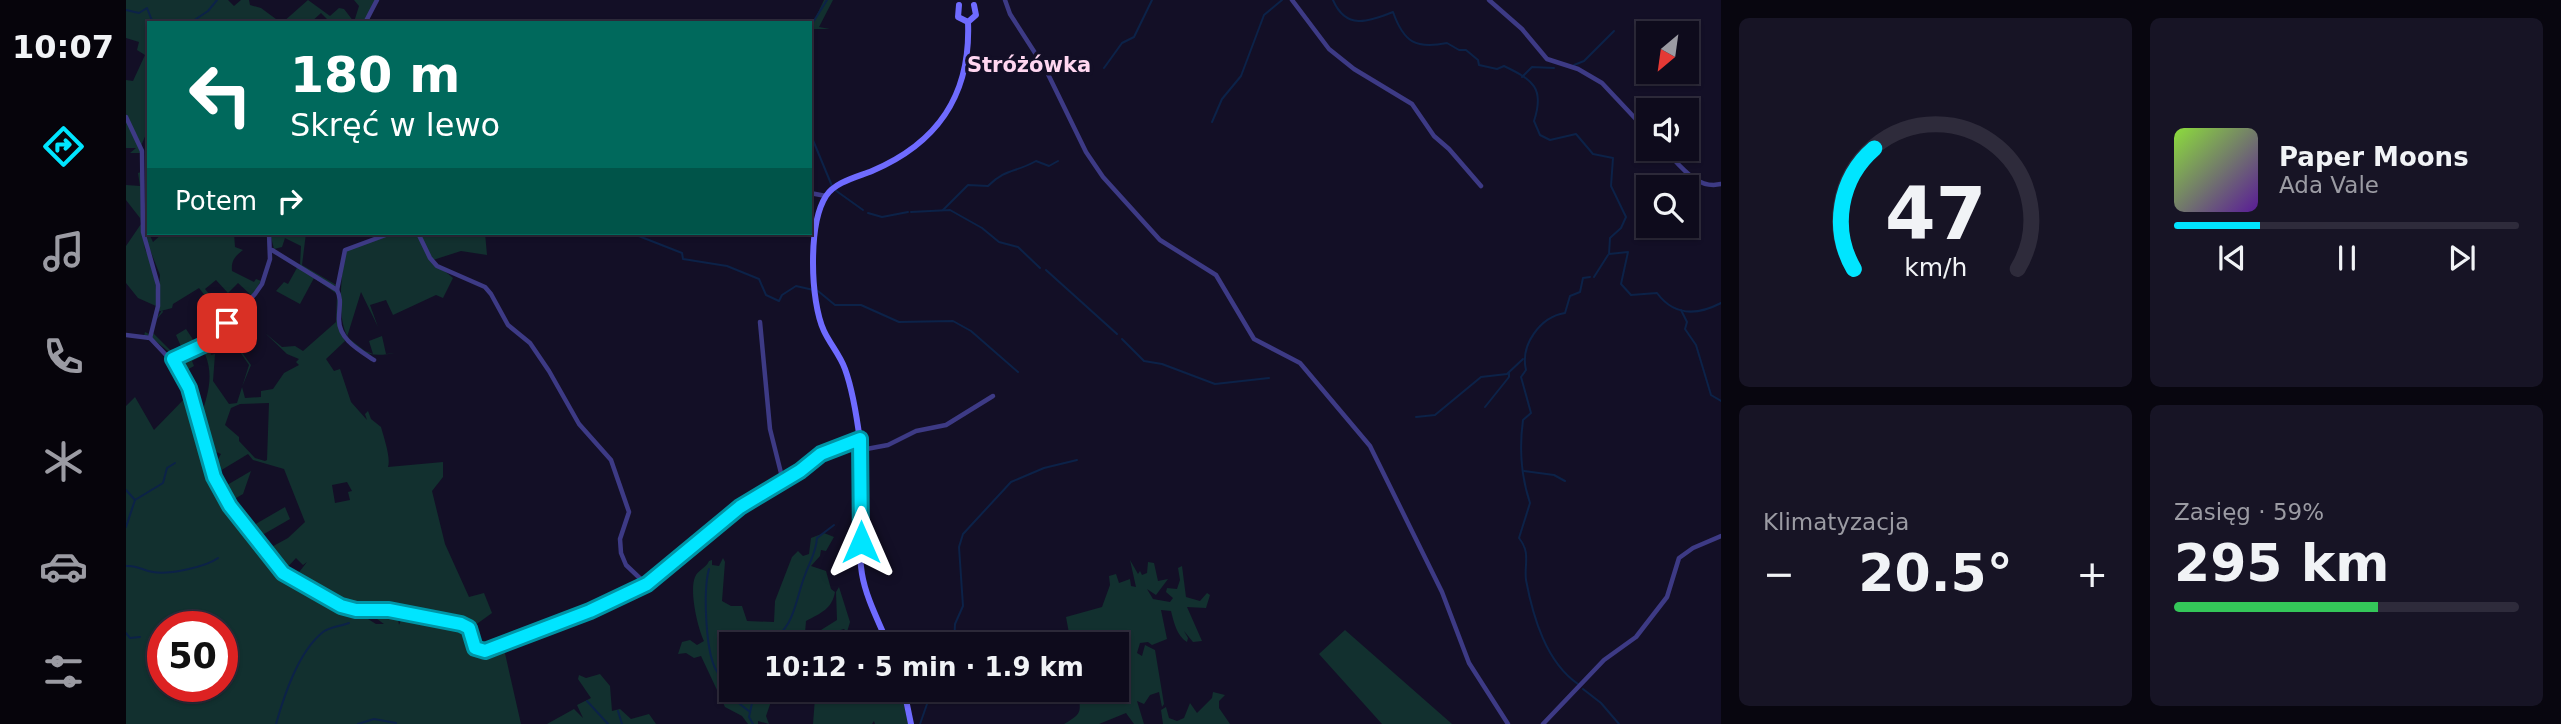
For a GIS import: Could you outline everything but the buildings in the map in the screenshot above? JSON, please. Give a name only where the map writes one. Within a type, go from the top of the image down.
[{"type":"main road","points":[[884,632],[861,572],[860,439],[844,367],[824,331],[815,290],[817,229],[826,196],[834,188],[912,152],[940,124],[953,104],[961,82],[968,47],[968,22],[976,15],[975,2],[957,3],[958,17],[968,22]]},
{"type":"main road","points":[[906,702],[911,724]]},
{"type":"street","points":[[366,21],[377,0]]},
{"type":"street","points":[[1005,0],[1010,14],[1046,71],[1086,152],[1103,177],[1160,240],[1216,275],[1254,339],[1300,363],[1370,446],[1442,592],[1469,663],[1508,724]]},
{"type":"street","points":[[1292,0],[1329,49],[1354,69],[1412,104],[1434,136],[1481,186]]},
{"type":"street","points":[[1489,0],[1522,29],[1547,59],[1596,78],[1636,120]]},
{"type":"street","points":[[126,117],[144,148],[143,232],[158,285],[158,306],[150,338]]},
{"type":"street","points":[[1676,161],[1698,182],[1710,186],[1721,184]]},
{"type":"street","points":[[812,193],[826,196]]},
{"type":"street","points":[[173,359],[212,341],[262,284],[272,250],[269,235]]},
{"type":"street","points":[[374,360],[350,343],[344,335],[338,322],[341,302],[337,290],[345,250],[386,235]]},
{"type":"street","points":[[419,235],[437,266],[485,287],[491,294],[508,325],[530,344],[550,371],[579,424],[611,460],[629,512],[620,539],[621,553],[626,565],[647,584]]},
{"type":"street","points":[[272,250],[337,290]]},
{"type":"street","points":[[760,322],[770,429],[783,481]]},
{"type":"street","points":[[126,335],[150,338],[173,359],[189,388],[203,431],[208,463],[230,506],[283,573],[341,606],[356,610],[389,610],[461,624],[469,628],[475,648],[485,651],[590,611],[647,584],[740,507],[821,454],[860,439]]},
{"type":"street","points":[[861,450],[888,445],[916,430],[936,429],[993,396]]},
{"type":"street","points":[[1543,724],[1604,660],[1636,637],[1667,597],[1679,558],[1693,548],[1721,536]]},
{"type":"green space","points":[[126,0],[228,0],[234,6],[241,0],[249,0],[250,5],[261,8],[279,21],[147,21],[147,132],[141,146],[126,114],[126,80],[133,81],[145,55],[137,50],[139,42],[126,38]]},
{"type":"green space","points":[[308,0],[330,16],[339,8],[344,9],[353,21],[329,21],[321,13],[312,21],[284,21]]},
{"type":"green space","points":[[354,0],[376,0],[366,21],[354,21],[359,6]]},
{"type":"green space","points":[[824,0],[833,0],[819,27],[830,29],[812,29]]},
{"type":"green space","points":[[126,118],[142,153],[130,153],[136,148],[126,148]]},
{"type":"green space","points":[[141,172],[142,232],[145,249],[155,272],[157,306],[150,331],[156,306],[138,298],[126,283],[126,246],[141,224],[140,218],[126,200],[126,185],[140,186],[138,173]]},
{"type":"green space","points":[[147,200],[147,235],[153,242],[161,235],[234,235],[235,247],[243,250],[233,261],[232,271],[254,282],[256,279],[261,281],[252,296],[238,283],[228,293],[216,280],[205,289],[226,315],[236,306],[236,300],[242,306],[228,320],[217,324],[221,326],[218,331],[212,325],[216,322],[214,319],[204,324],[213,313],[217,321],[222,318],[199,288],[173,304],[172,308],[157,312],[160,275],[145,237],[144,203]]},
{"type":"green space","points":[[270,235],[306,235],[302,265],[338,286],[330,285],[300,266],[301,246],[285,238],[282,247],[274,249]]},
{"type":"green space","points":[[389,235],[418,235],[430,259],[453,278],[443,298],[436,295],[393,315],[386,300],[370,305],[378,327],[361,292],[347,336],[341,308],[344,256],[348,250]]},
{"type":"green space","points":[[420,235],[485,235],[487,255],[461,251],[433,260]]},
{"type":"green space","points":[[298,266],[337,294],[314,278],[300,304],[276,291],[284,282],[288,284]]},
{"type":"green space","points":[[337,294],[338,322],[345,341],[326,359],[334,371],[340,369],[351,402],[367,420],[365,414],[368,411],[371,419],[381,427],[388,453],[388,467],[443,462],[443,477],[432,491],[445,544],[469,597],[484,593],[492,613],[474,626],[475,653],[504,649],[521,724],[126,724],[126,406],[135,397],[154,430],[189,394],[202,435],[194,438],[197,448],[204,447],[210,471],[232,511],[282,573],[296,576],[307,562],[303,565],[296,558],[284,571],[266,550],[288,538],[305,522],[284,469],[253,460],[248,454],[215,474],[210,463],[212,458],[217,461],[221,454],[212,450],[211,456],[207,455],[196,403],[201,416],[209,385],[208,362],[205,354],[192,361],[194,366],[185,371],[194,395],[177,364],[180,357],[209,346],[211,355],[215,354],[213,381],[229,404],[237,403],[242,387],[245,398],[261,397],[261,391],[273,389],[284,373],[299,365],[296,362],[299,359],[287,354],[265,333],[282,347],[295,346],[303,351],[336,322]],"holes":[[[269,403],[267,460],[265,461],[255,458],[239,441],[239,437],[225,425],[231,408],[240,404]],[[347,482],[352,491],[348,492],[350,500],[335,503],[332,485]],[[352,609],[400,611],[404,613],[399,625],[397,612],[366,611],[384,624],[376,624]]]},
{"type":"green space","points":[[186,329],[198,347],[173,355],[152,338],[152,332],[172,352],[183,351],[176,335]]},
{"type":"green space","points":[[224,329],[225,329],[251,365],[242,386],[249,365],[226,331],[213,345]]},
{"type":"green space","points":[[382,336],[386,354],[374,355],[359,350],[348,338],[373,354],[369,341]]},
{"type":"green space","points":[[251,471],[243,494],[229,502],[217,480],[222,488]]},
{"type":"green space","points":[[285,507],[290,519],[257,538],[249,528]]},
{"type":"green space","points":[[824,533],[834,537],[826,551],[821,550],[820,556],[811,566],[826,571],[831,589],[835,592],[834,598],[821,613],[806,621],[805,632],[719,632],[719,694],[701,656],[694,658],[686,653],[678,654],[682,642],[690,640],[697,645],[704,641],[694,600],[695,577],[709,561],[712,560],[712,565],[719,566],[723,558],[722,601],[731,606],[742,606],[747,621],[774,622],[775,601],[792,557],[798,551],[803,556],[809,554],[811,538]]},
{"type":"green space","points":[[1130,560],[1138,574],[1140,571],[1142,575],[1147,573],[1148,562],[1154,563],[1158,581],[1168,579],[1156,595],[1147,589],[1153,599],[1170,602],[1173,598],[1166,592],[1167,588],[1177,589],[1180,580],[1178,568],[1182,566],[1186,597],[1200,601],[1207,593],[1210,595],[1206,608],[1187,607],[1202,641],[1193,642],[1184,631],[1187,642],[1176,629],[1171,611],[1161,610],[1167,639],[1152,645],[1148,642],[1140,643],[1137,653],[1142,656],[1145,645],[1155,650],[1164,704],[1162,707],[1159,692],[1150,695],[1144,704],[1137,701],[1144,724],[1134,724],[1126,713],[1099,724],[1064,724],[1078,714],[1079,702],[1129,702],[1129,632],[1069,632],[1066,617],[1102,607],[1110,585],[1109,576],[1116,574],[1119,583],[1130,579],[1131,586],[1136,587]]},
{"type":"green space","points":[[839,587],[850,622],[847,632],[844,629],[818,632],[837,620],[836,592]]},
{"type":"green space","points":[[1345,630],[1452,724],[1382,724],[1319,654]]},
{"type":"green space","points":[[600,674],[610,686],[612,711],[620,709],[631,719],[649,714],[656,724],[547,724],[574,709],[583,718],[577,705],[591,698],[578,679],[579,675],[586,678]]},
{"type":"green space","points":[[1213,692],[1225,695],[1219,701],[1219,708],[1230,724],[1163,724],[1161,710],[1166,707],[1169,718],[1177,721],[1184,718],[1190,703],[1197,713],[1212,698]]},
{"type":"green space","points":[[723,702],[771,702],[766,716],[769,724],[758,721],[758,724],[748,724],[742,716],[725,707]]},
{"type":"green space","points":[[815,702],[903,702],[908,724],[875,724],[874,721],[872,724],[813,724]]},
{"type":"waterway","points":[[193,21],[208,11],[217,0]]},
{"type":"waterway","points":[[812,24],[827,0]]},
{"type":"waterway","points":[[1104,68],[1122,43],[1134,37],[1152,0]]},
{"type":"waterway","points":[[1212,122],[1222,99],[1241,76],[1264,15],[1282,0]]},
{"type":"waterway","points":[[1333,0],[1338,10],[1351,20],[1366,21],[1393,12],[1402,31],[1413,41],[1427,45],[1447,43],[1459,50],[1466,50],[1478,60],[1479,65],[1497,69],[1504,66],[1529,81],[1537,93],[1534,121],[1540,135],[1550,140],[1576,134],[1593,154],[1613,158],[1611,186],[1626,217],[1621,228],[1610,238],[1609,254],[1628,252],[1621,284],[1631,295],[1657,293],[1671,306],[1686,312],[1703,310],[1721,303]]},
{"type":"waterway","points":[[126,10],[139,13],[147,8],[152,21]]},
{"type":"waterway","points":[[1574,65],[1584,61],[1614,31]]},
{"type":"waterway","points":[[1522,77],[1532,67],[1554,68]]},
{"type":"waterway","points":[[812,138],[832,186]]},
{"type":"waterway","points":[[943,210],[968,185],[988,186],[1006,173],[1036,161],[1049,166],[1058,161]]},
{"type":"waterway","points":[[835,190],[863,210]]},
{"type":"waterway","points":[[911,212],[950,210],[982,228],[999,242],[1018,247],[1040,268]]},
{"type":"waterway","points":[[868,213],[882,217],[908,212]]},
{"type":"waterway","points":[[636,235],[682,253],[683,259],[727,266],[759,279],[766,295],[779,301],[782,295],[796,286],[818,291],[835,305],[861,305],[899,322],[953,321],[971,331],[1018,372]]},
{"type":"waterway","points":[[1594,277],[1608,255]]},
{"type":"waterway","points":[[1046,270],[1117,334]]},
{"type":"waterway","points":[[1578,684],[1557,664],[1549,651],[1537,623],[1526,580],[1526,554],[1519,538],[1530,503],[1523,473],[1521,441],[1523,420],[1531,413],[1521,377],[1526,370],[1526,351],[1534,334],[1548,320],[1565,313],[1570,296],[1580,292],[1583,278],[1590,277]]},
{"type":"waterway","points":[[1681,310],[1687,322],[1685,329],[1696,345],[1711,395],[1721,401]]},
{"type":"waterway","points":[[1122,339],[1144,361],[1162,364],[1215,384],[1269,378]]},
{"type":"waterway","points":[[1416,417],[1435,415],[1481,377],[1507,374],[1523,359]]},
{"type":"waterway","points":[[1485,407],[1509,377],[1509,373]]},
{"type":"waterway","points":[[955,632],[963,606],[959,547],[963,534],[1011,482],[1044,468],[1077,460]]},
{"type":"waterway","points":[[135,500],[163,483],[167,468],[175,463]]},
{"type":"waterway","points":[[1524,471],[1554,475],[1565,481]]},
{"type":"waterway","points":[[126,490],[135,500],[126,527]]},
{"type":"waterway","points":[[782,632],[792,614],[817,538],[834,525]]},
{"type":"waterway","points":[[126,566],[153,572],[168,572],[196,567],[218,558]]},
{"type":"waterway","points":[[709,569],[706,616],[713,663],[731,697],[750,712]]},
{"type":"waterway","points":[[276,724],[288,688],[306,651],[326,630],[349,623]]},
{"type":"waterway","points":[[126,633],[130,638],[140,637]]},
{"type":"waterway","points":[[1583,689],[1601,703],[1619,724]]},
{"type":"waterway","points":[[587,701],[608,724]]},
{"type":"waterway","points":[[752,702],[749,717],[753,724]]},
{"type":"waterway","points":[[920,724],[926,702]]},
{"type":"waterway","points":[[618,711],[622,724]]},
{"type":"waterway","points":[[358,724],[374,719],[396,723]]},
{"type":"district","name":"Stróżówka","points":[[1029,65]]},
{"type":"route","points":[[227,323],[212,341],[173,359],[189,388],[203,431],[208,463],[230,506],[283,573],[341,606],[356,610],[389,610],[461,624],[469,628],[475,648],[485,651],[590,611],[647,584],[740,507],[800,471],[821,454],[860,439],[861,542]]}]
